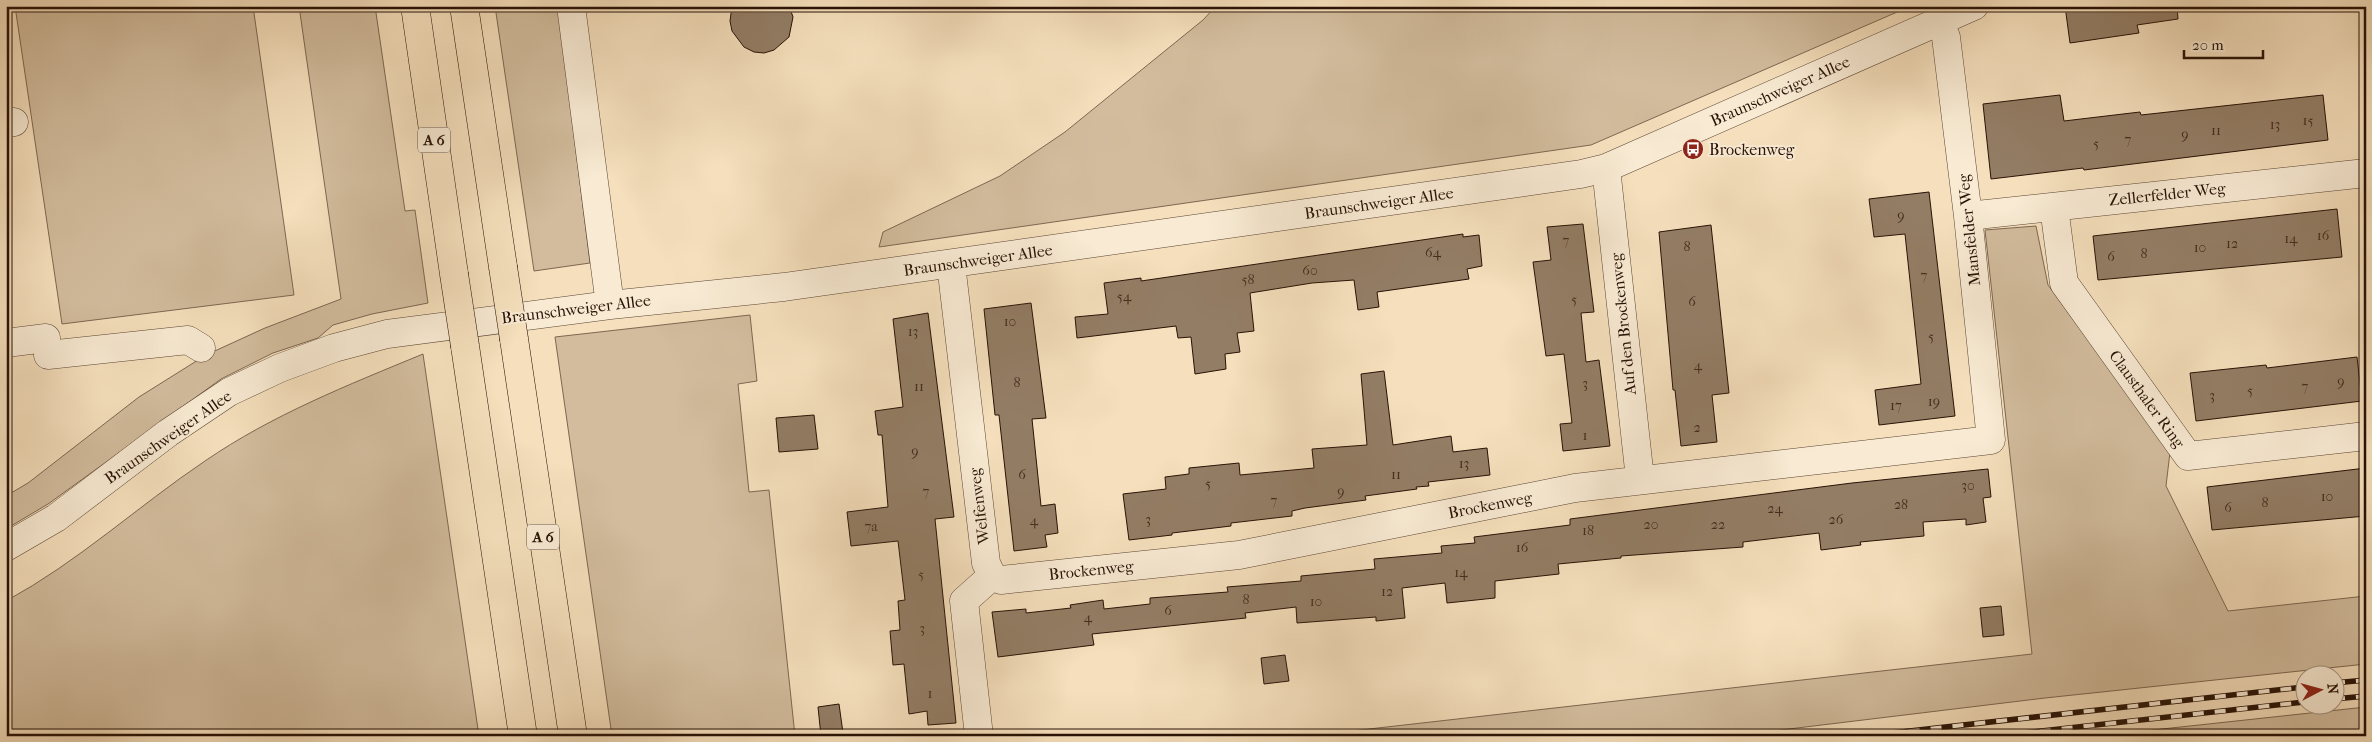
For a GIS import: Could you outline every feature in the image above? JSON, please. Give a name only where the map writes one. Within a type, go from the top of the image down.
[{"type":"highway","name":"A 6","points":[[415,6],[523,736]]},
{"type":"highway","name":"A 6","points":[[464,6],[573,736]]},
{"type":"street","points":[[571,6],[610,305]]},
{"type":"street","name":"Braunschweiger Allee","points":[[6,547],[56,518],[168,432],[229,392],[280,368],[334,348],[387,334],[951,264],[1547,179],[1606,168],[1974,6]]},
{"type":"street","name":"Mansfelder Weg","points":[[1939,21],[1946,37],[1968,216],[1991,440]]},
{"type":"street","name":"Auf den Brockenweg","points":[[1606,168],[1640,479]]},
{"type":"street","name":"Zellerfelder Weg","points":[[1968,216],[2366,173]]},
{"type":"street","name":"Clausthaler Ring","points":[[2054,207],[2064,283],[2188,456],[2366,436]]},
{"type":"street","name":"Welfenweg","points":[[951,264],[986,563],[992,576]]},
{"type":"street","points":[[6,343],[47,346],[188,340],[201,348]]},
{"type":"street","name":"Brockenweg","points":[[992,576],[1001,580],[1239,554],[1574,488],[1991,440]]},
{"type":"street","points":[[979,736],[964,601],[992,576]]},
{"type":"shaded area","points":[[15,6],[253,6],[294,295],[62,324]]},
{"type":"shaded area","points":[[299,6],[375,6],[405,211],[415,210],[428,303],[372,314],[333,325],[318,338],[273,353],[221,379],[48,504],[6,529],[6,496],[28,483],[139,397],[206,355],[265,328],[341,299]]},
{"type":"shaded area","points":[[495,6],[558,6],[590,263],[534,271]]},
{"type":"shaded area","points":[[1216,6],[1911,6],[1591,145],[879,247],[883,232],[1000,176],[1065,132],[1203,20]]},
{"type":"shaded area","points":[[2036,226],[2048,285],[2170,452],[2166,486],[2228,611],[2366,596],[2366,664],[2344,666],[2344,664],[2294,664],[2294,672],[2045,698],[1731,736],[1307,736],[2032,654],[1985,230]]},
{"type":"shaded area","points":[[750,315],[757,381],[738,384],[749,492],[769,490],[795,736],[612,736],[555,337]]},
{"type":"shaded area","points":[[423,354],[479,736],[6,736],[6,601],[58,569],[180,478],[231,444],[311,402]]},
{"type":"shaded area","points":[[2366,707],[2366,736],[2097,736],[2301,714],[2344,714],[2344,709]]},
{"type":"building","points":[[732,6],[789,6],[793,17],[789,37],[774,50],[764,53],[754,52],[744,47],[732,31],[730,21]]},
{"type":"building","points":[[2065,6],[2177,6],[2178,19],[2137,25],[2139,33],[2070,43]]},
{"type":"building","points":[[2060,95],[2064,121],[2140,112],[2141,115],[2323,95],[2328,140],[2084,170],[2083,168],[1991,179],[1983,104]]},
{"type":"building","points":[[1929,192],[1955,416],[1879,425],[1875,390],[1921,384],[1905,234],[1874,237],[1869,199]]},
{"type":"building","points":[[2337,209],[2342,257],[2098,280],[2093,236]]},
{"type":"building","points":[[1583,224],[1594,312],[1581,313],[1586,362],[1599,360],[1610,446],[1563,451],[1560,424],[1572,423],[1564,354],[1546,356],[1533,262],[1551,260],[1547,227]]},
{"type":"building","points":[[1711,225],[1729,393],[1712,395],[1717,442],[1681,446],[1675,390],[1673,390],[1659,232]]},
{"type":"building","points":[[1463,234],[1463,237],[1479,235],[1482,266],[1467,269],[1469,279],[1377,292],[1379,307],[1358,310],[1354,280],[1312,283],[1250,293],[1254,331],[1237,333],[1240,352],[1225,354],[1226,369],[1195,374],[1191,337],[1178,338],[1176,326],[1077,338],[1075,317],[1108,314],[1104,283],[1141,278],[1141,281]]},
{"type":"building","points":[[1031,303],[1046,418],[1032,419],[1041,506],[1055,504],[1058,533],[1045,535],[1047,547],[1014,551],[999,415],[995,415],[984,309]]},
{"type":"building","points":[[928,313],[954,517],[935,519],[956,723],[928,725],[927,711],[909,714],[904,664],[893,665],[890,631],[900,630],[898,601],[905,600],[898,541],[851,546],[847,512],[888,507],[882,435],[878,435],[875,411],[903,407],[893,319]]},
{"type":"building","points":[[2357,357],[2362,401],[2196,421],[2190,373],[2266,365],[2267,368]]},
{"type":"building","points":[[1384,371],[1393,445],[1451,436],[1453,452],[1487,448],[1490,475],[1428,482],[1429,486],[1416,487],[1417,489],[1365,496],[1366,500],[1292,511],[1292,516],[1231,523],[1231,526],[1129,540],[1123,494],[1166,489],[1165,477],[1189,474],[1189,468],[1239,463],[1240,475],[1314,468],[1312,449],[1367,445],[1361,374]]},
{"type":"building","points":[[814,415],[818,449],[779,452],[776,418]]},
{"type":"building","points":[[2366,468],[2366,516],[2212,530],[2207,487]]},
{"type":"building","points":[[1988,469],[1991,497],[1983,498],[1986,522],[1966,525],[1966,519],[1923,522],[1924,536],[1860,542],[1861,545],[1821,550],[1819,533],[1743,542],[1743,547],[1621,556],[1621,558],[1558,564],[1559,574],[1495,581],[1495,598],[1447,603],[1445,583],[1402,588],[1405,618],[1376,621],[1376,617],[1297,623],[1296,607],[1245,613],[1246,618],[1092,634],[1094,645],[998,657],[992,612],[1026,609],[1026,613],[1071,608],[1070,605],[1103,600],[1104,609],[1150,604],[1150,598],[1228,592],[1227,587],[1301,581],[1301,576],[1375,569],[1374,559],[1442,553],[1441,546],[1475,543],[1474,537],[1570,525],[1570,519],[1852,483]]},
{"type":"building","points":[[2001,606],[2004,635],[1983,637],[1980,608]]},
{"type":"building","points":[[1285,655],[1289,681],[1264,684],[1261,658]]},
{"type":"building","points":[[839,704],[843,733],[821,736],[818,707]]},
{"type":"railway","points":[[2344,682],[2366,680]]},
{"type":"railway","points":[[1865,736],[2294,688]]},
{"type":"railway","points":[[2344,698],[2366,696]]},
{"type":"railway","points":[[1996,736],[2294,703]]},
{"type":"place","name":"Brockenweg","points":[[1693,149]]}]
